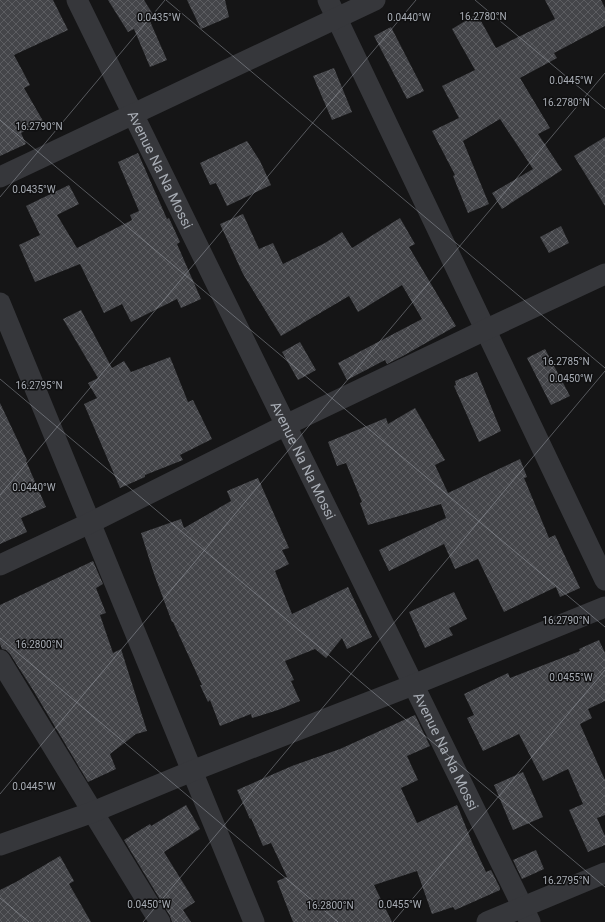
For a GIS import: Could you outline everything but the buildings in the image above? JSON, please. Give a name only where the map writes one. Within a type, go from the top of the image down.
[{"type":"street","name":"Avenue Na Na Mossi","points":[[77,0],[526,915]]},
{"type":"street","points":[[0,176],[133,114],[332,9],[375,0]]},
{"type":"street","points":[[332,9],[605,580]]},
{"type":"street","points":[[0,565],[90,524],[286,425],[605,274]]},
{"type":"street","points":[[0,303],[254,922]]},
{"type":"street","points":[[0,845],[93,812],[192,771],[605,607]]},
{"type":"street","points":[[0,660],[160,922]]},
{"type":"street","points":[[487,922],[526,915],[605,874]]}]
